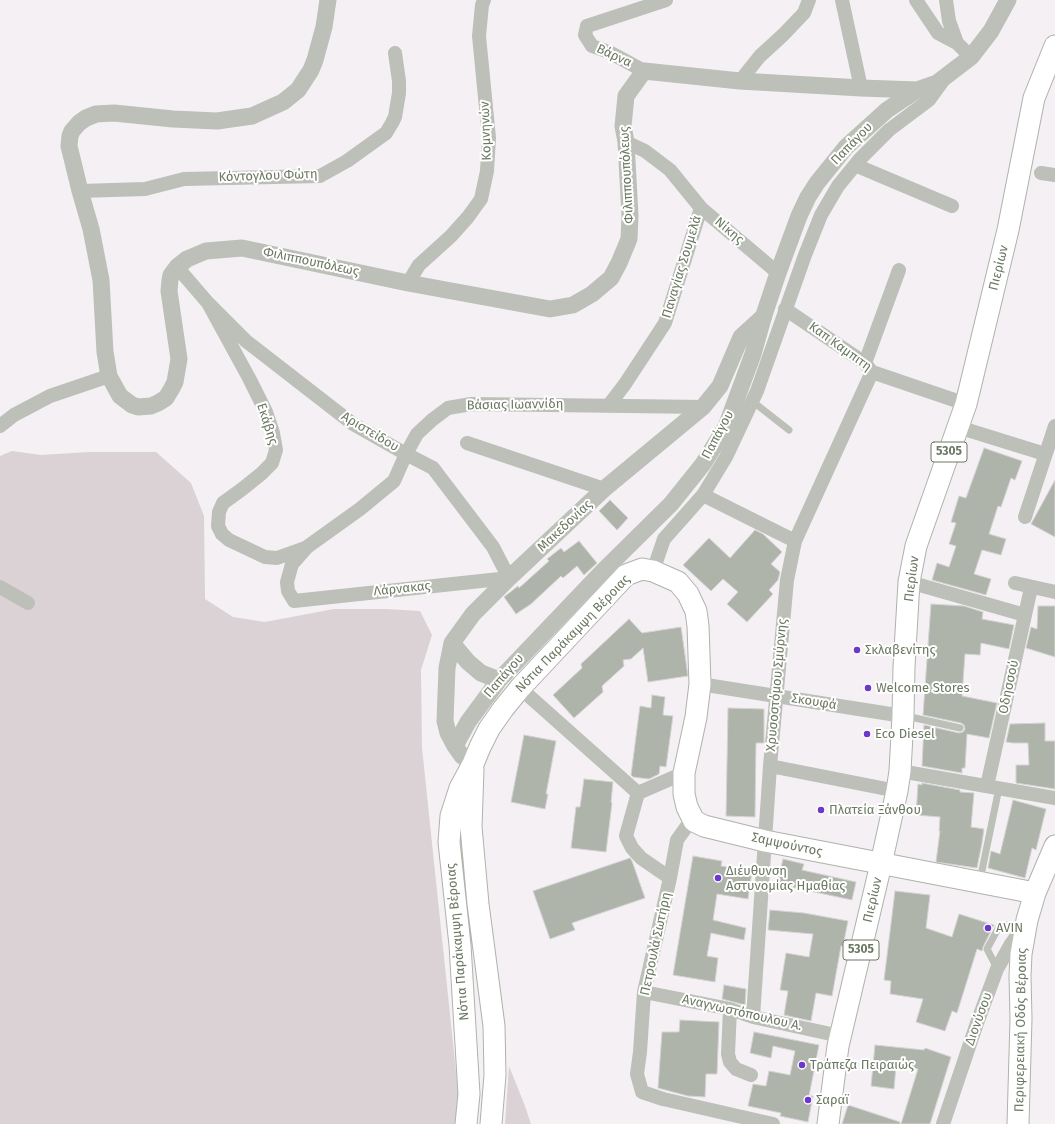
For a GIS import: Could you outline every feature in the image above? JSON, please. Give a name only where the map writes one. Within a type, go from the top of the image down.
[{"type":"main road","name":"Πιερίων","points":[[828,1124],[840,1036],[881,864],[898,781],[903,716],[904,666],[909,582],[916,546],[966,404],[1008,230],[1034,98],[1055,46]]},
{"type":"main road","name":"Νότια Παράκαμψη Βέροιας","points":[[466,1124],[469,1094],[460,945],[449,842],[451,816],[460,788],[480,747],[503,709],[520,688],[626,575],[642,569],[653,571],[678,582],[683,587],[696,611],[700,684],[696,717],[684,773],[684,794],[687,807],[694,821]]},
{"type":"main road","name":"Νότια Παράκαμψη Βέροιας","points":[[473,764],[472,835],[478,904],[494,1026],[495,1075],[491,1124]]},
{"type":"main road","name":"Σαμψούντος","points":[[694,821],[704,826],[765,841],[881,864]]},
{"type":"main road","name":"Περιφερειακή Οδός Βέροιας","points":[[1018,1124],[1021,1019],[1020,976],[1025,923],[1034,893],[1055,846]]},
{"type":"main road","points":[[881,864],[1034,893]]},
{"type":"street","points":[[177,267],[171,275],[169,291],[179,359],[177,375],[166,398],[151,406],[138,407],[124,400],[120,396],[109,376],[105,352],[102,280],[69,146],[72,131],[86,118],[96,114],[109,113],[216,121],[252,116],[278,105],[292,97],[311,70],[324,26],[328,0]]},
{"type":"street","name":"Κομνηνών","points":[[408,283],[419,264],[451,236],[468,217],[481,199],[487,171],[489,138],[479,36],[482,5],[484,0]]},
{"type":"street","name":"Βάρνα","points":[[644,71],[609,52],[592,46],[585,35],[587,26],[666,0]]},
{"type":"street","points":[[740,81],[760,56],[783,35],[804,12],[809,0]]},
{"type":"street","points":[[842,0],[861,88]]},
{"type":"street","points":[[916,0],[938,33],[957,43],[971,57]]},
{"type":"street","points":[[946,0],[949,21],[957,43]]},
{"type":"street","name":"Παπάγου","points":[[653,571],[664,539],[703,495],[726,457],[757,391],[805,254],[821,215],[838,186],[855,165],[889,130],[929,100],[946,76],[971,57],[991,31],[1008,0]]},
{"type":"street","name":"Κόντογλου Φώτη","points":[[80,191],[145,189],[184,179],[320,176],[339,167],[386,133],[395,117],[399,93],[400,81],[395,53]]},
{"type":"street","points":[[644,71],[740,81],[917,90],[937,82],[946,76]]},
{"type":"street","name":"Φιλιππουπόλεως","points":[[177,267],[188,259],[206,251],[242,248],[408,283],[550,309],[573,305],[592,294],[611,278],[629,238],[630,216],[624,126],[626,96],[644,71]]},
{"type":"street","name":"Παπάγου","points":[[455,746],[468,722],[500,680],[602,572],[671,504],[703,464],[726,427],[753,354],[778,273],[799,216],[808,197],[817,183],[846,147],[887,110],[917,90]]},
{"type":"street","name":"Νίκης","points":[[626,142],[645,151],[670,170],[701,208],[778,273]]},
{"type":"street","points":[[855,165],[952,206]]},
{"type":"street","points":[[1041,173],[1055,175]]},
{"type":"street","name":"Παναγίας Σουμελά","points":[[610,405],[665,323],[701,208]]},
{"type":"street","name":"Εκάβης","points":[[177,267],[208,304],[266,412],[273,433],[276,450],[272,463],[261,474],[242,490],[223,502],[219,512],[218,526],[222,534],[229,540],[265,557],[277,558],[307,548]]},
{"type":"street","name":"Χρυσοστόμου Σμύρνης","points":[[753,1017],[775,696],[786,587],[795,541],[869,367],[899,270]]},
{"type":"street","name":"Αριστείδου","points":[[208,304],[246,341],[353,424],[433,468],[493,547],[509,578]]},
{"type":"street","name":"Καπ Καμπιτη","points":[[785,309],[869,367],[966,404]]},
{"type":"street","name":"Μακεδονίας","points":[[473,764],[462,756],[455,746],[448,733],[445,721],[444,709],[447,668],[452,643],[473,614],[509,578],[604,489],[703,407],[720,386],[741,337],[764,316]]},
{"type":"street","points":[[0,426],[14,415],[50,396],[109,376]]},
{"type":"street","name":"Βάσιας Ιωαννίδη","points":[[294,601],[288,591],[287,582],[292,564],[307,548],[360,509],[394,481],[417,434],[448,408],[471,404],[703,407]]},
{"type":"street","points":[[1025,517],[1055,426]]},
{"type":"street","points":[[958,427],[1045,454]]},
{"type":"street","points":[[467,443],[604,489]]},
{"type":"street","points":[[703,495],[795,541]]},
{"type":"street","name":"Λάρνακας","points":[[294,601],[509,578]]},
{"type":"street","points":[[909,582],[1025,615]]},
{"type":"street","points":[[1015,583],[1031,588],[1055,592]]},
{"type":"street","points":[[0,587],[28,603]]},
{"type":"street","name":"Οδησσού","points":[[993,787],[1031,588]]},
{"type":"street","points":[[452,643],[468,662],[481,673],[500,680]]},
{"type":"street","name":"Σκουφά","points":[[700,684],[903,716]]},
{"type":"street","points":[[520,688],[638,793]]},
{"type":"street","points":[[770,766],[898,781],[993,787],[1055,798]]},
{"type":"street","points":[[638,793],[684,773]]},
{"type":"street","points":[[638,793],[626,836],[632,848],[641,858],[670,878]]},
{"type":"street","name":"Πετρουλά Σωτήρη","points":[[694,821],[687,826],[677,840],[670,878],[644,992],[637,1074],[642,1092],[663,1099],[774,1124]]},
{"type":"street","name":"Διονύσου","points":[[943,1124],[997,969],[1025,923]]},
{"type":"street","name":"Αναγνωστόπουλου Α.","points":[[644,992],[730,1009],[753,1017],[840,1036]]},
{"type":"street","points":[[730,1009],[728,1054],[730,1062],[736,1069],[751,1075]]},
{"type":"lane","points":[[752,401],[789,430]]},
{"type":"lane","points":[[903,716],[960,728]]},
{"type":"lane","points":[[979,882],[993,787]]},
{"type":"lane","points":[[997,969],[987,949],[1000,925],[1025,923]]},
{"type":"shaded area","points":[[12,451],[41,455],[90,452],[156,452],[191,483],[204,516],[205,599],[233,617],[265,622],[334,609],[386,609],[420,611],[432,635],[421,670],[422,748],[460,1110],[458,1124],[0,1124],[0,456]]},
{"type":"shaded area","points":[[509,1066],[525,1106],[531,1124],[505,1124]]},
{"type":"building","points":[[984,448],[1022,461],[1015,480],[1011,478],[1001,507],[998,506],[989,534],[1006,539],[1001,555],[982,550],[974,574],[991,579],[986,595],[932,580],[937,563],[949,567],[956,546],[949,544],[956,523],[951,522],[959,496],[966,498]]},
{"type":"building","points":[[1055,480],[1055,537],[1031,524]]},
{"type":"building","points":[[610,500],[628,518],[617,530],[599,511]]},
{"type":"building","points":[[755,530],[763,534],[782,552],[771,564],[780,572],[778,580],[769,590],[773,594],[747,622],[727,604],[738,592],[723,579],[711,591],[683,565],[709,538],[730,558]]},
{"type":"building","points":[[579,541],[597,563],[584,575],[577,566],[563,578],[561,576],[531,604],[516,614],[504,597],[518,586],[519,588],[549,561],[547,559],[561,548],[564,552]]},
{"type":"building","points":[[931,604],[964,606],[983,612],[982,619],[1014,625],[1009,649],[981,643],[980,655],[965,654],[962,696],[997,703],[989,738],[967,734],[965,768],[962,768],[962,773],[922,766],[924,725],[959,733],[963,732],[965,729],[964,725],[961,723],[923,715]]},
{"type":"building","points":[[1038,606],[1055,606],[1055,657],[1026,648],[1031,627],[1037,629]]},
{"type":"building","points":[[629,619],[642,633],[681,627],[688,676],[648,682],[643,648],[631,659],[623,660],[624,666],[602,686],[603,692],[574,718],[553,695],[582,668],[581,664]]},
{"type":"building","points":[[652,695],[665,697],[663,715],[673,716],[666,767],[660,766],[659,774],[649,779],[633,777],[631,775],[640,706],[651,708]]},
{"type":"building","points":[[728,708],[764,709],[764,743],[756,743],[755,817],[726,816]]},
{"type":"building","points":[[1045,723],[1045,741],[1055,741],[1055,789],[1016,783],[1016,765],[1029,765],[1028,743],[1006,742],[1010,724]]},
{"type":"building","points":[[524,735],[556,741],[546,794],[548,794],[545,809],[511,802]]},
{"type":"building","points":[[584,779],[613,782],[606,852],[571,848],[576,807],[580,807]]},
{"type":"building","points":[[922,783],[960,790],[960,792],[974,793],[971,827],[984,829],[977,868],[936,862],[940,831],[940,817],[916,815],[918,784],[922,785]]},
{"type":"building","points":[[1013,800],[1046,809],[1036,850],[1032,848],[1025,878],[988,868],[991,851],[1000,854]]},
{"type":"building","points":[[693,856],[722,861],[721,866],[752,871],[748,899],[717,894],[713,920],[746,928],[744,940],[711,933],[707,956],[718,958],[715,982],[673,975]]},
{"type":"building","points":[[630,858],[645,898],[572,923],[575,930],[550,939],[533,891]]},
{"type":"building","points":[[783,859],[804,864],[802,870],[856,882],[852,900],[777,884]]},
{"type":"building","points":[[895,891],[930,895],[926,928],[952,937],[959,914],[994,925],[982,951],[977,949],[957,1013],[952,1011],[945,1031],[916,1022],[923,999],[890,994],[891,981],[884,980]]},
{"type":"building","points":[[770,910],[804,913],[848,921],[843,946],[841,946],[832,996],[816,993],[811,1021],[784,1015],[788,991],[780,990],[786,953],[809,957],[813,934],[768,930]]},
{"type":"building","points":[[724,985],[746,989],[745,1005],[722,999]]},
{"type":"building","points":[[680,1020],[719,1022],[717,1074],[706,1074],[705,1097],[688,1096],[658,1088],[662,1032],[679,1032]]},
{"type":"building","points":[[754,1032],[819,1045],[809,1096],[813,1096],[808,1122],[780,1116],[781,1113],[748,1106],[753,1084],[766,1086],[769,1071],[790,1075],[795,1051],[773,1046],[771,1058],[750,1053]]},
{"type":"building","points":[[875,1045],[924,1050],[925,1048],[951,1057],[930,1124],[901,1124],[918,1069],[896,1066],[894,1089],[871,1086]]},
{"type":"building","points":[[848,1105],[900,1122],[900,1124],[842,1124]]},
{"type":"place","name":"Σκλαβενίτης","points":[[857,650]]},
{"type":"place","name":"Welcome Stores","points":[[868,688]]},
{"type":"place","name":"Eco Diesel","points":[[867,734]]},
{"type":"place","name":"Πλατεία Ξάνθου","points":[[821,810]]},
{"type":"place","name":"Διέυθυνση Αστυνομίας Ημαθίας","points":[[718,878]]},
{"type":"place","name":"AVIN","points":[[988,928]]},
{"type":"place","name":"Τράπεζα Πειραιώς","points":[[802,1065]]},
{"type":"place","name":"Σαραϊ","points":[[808,1100]]}]
